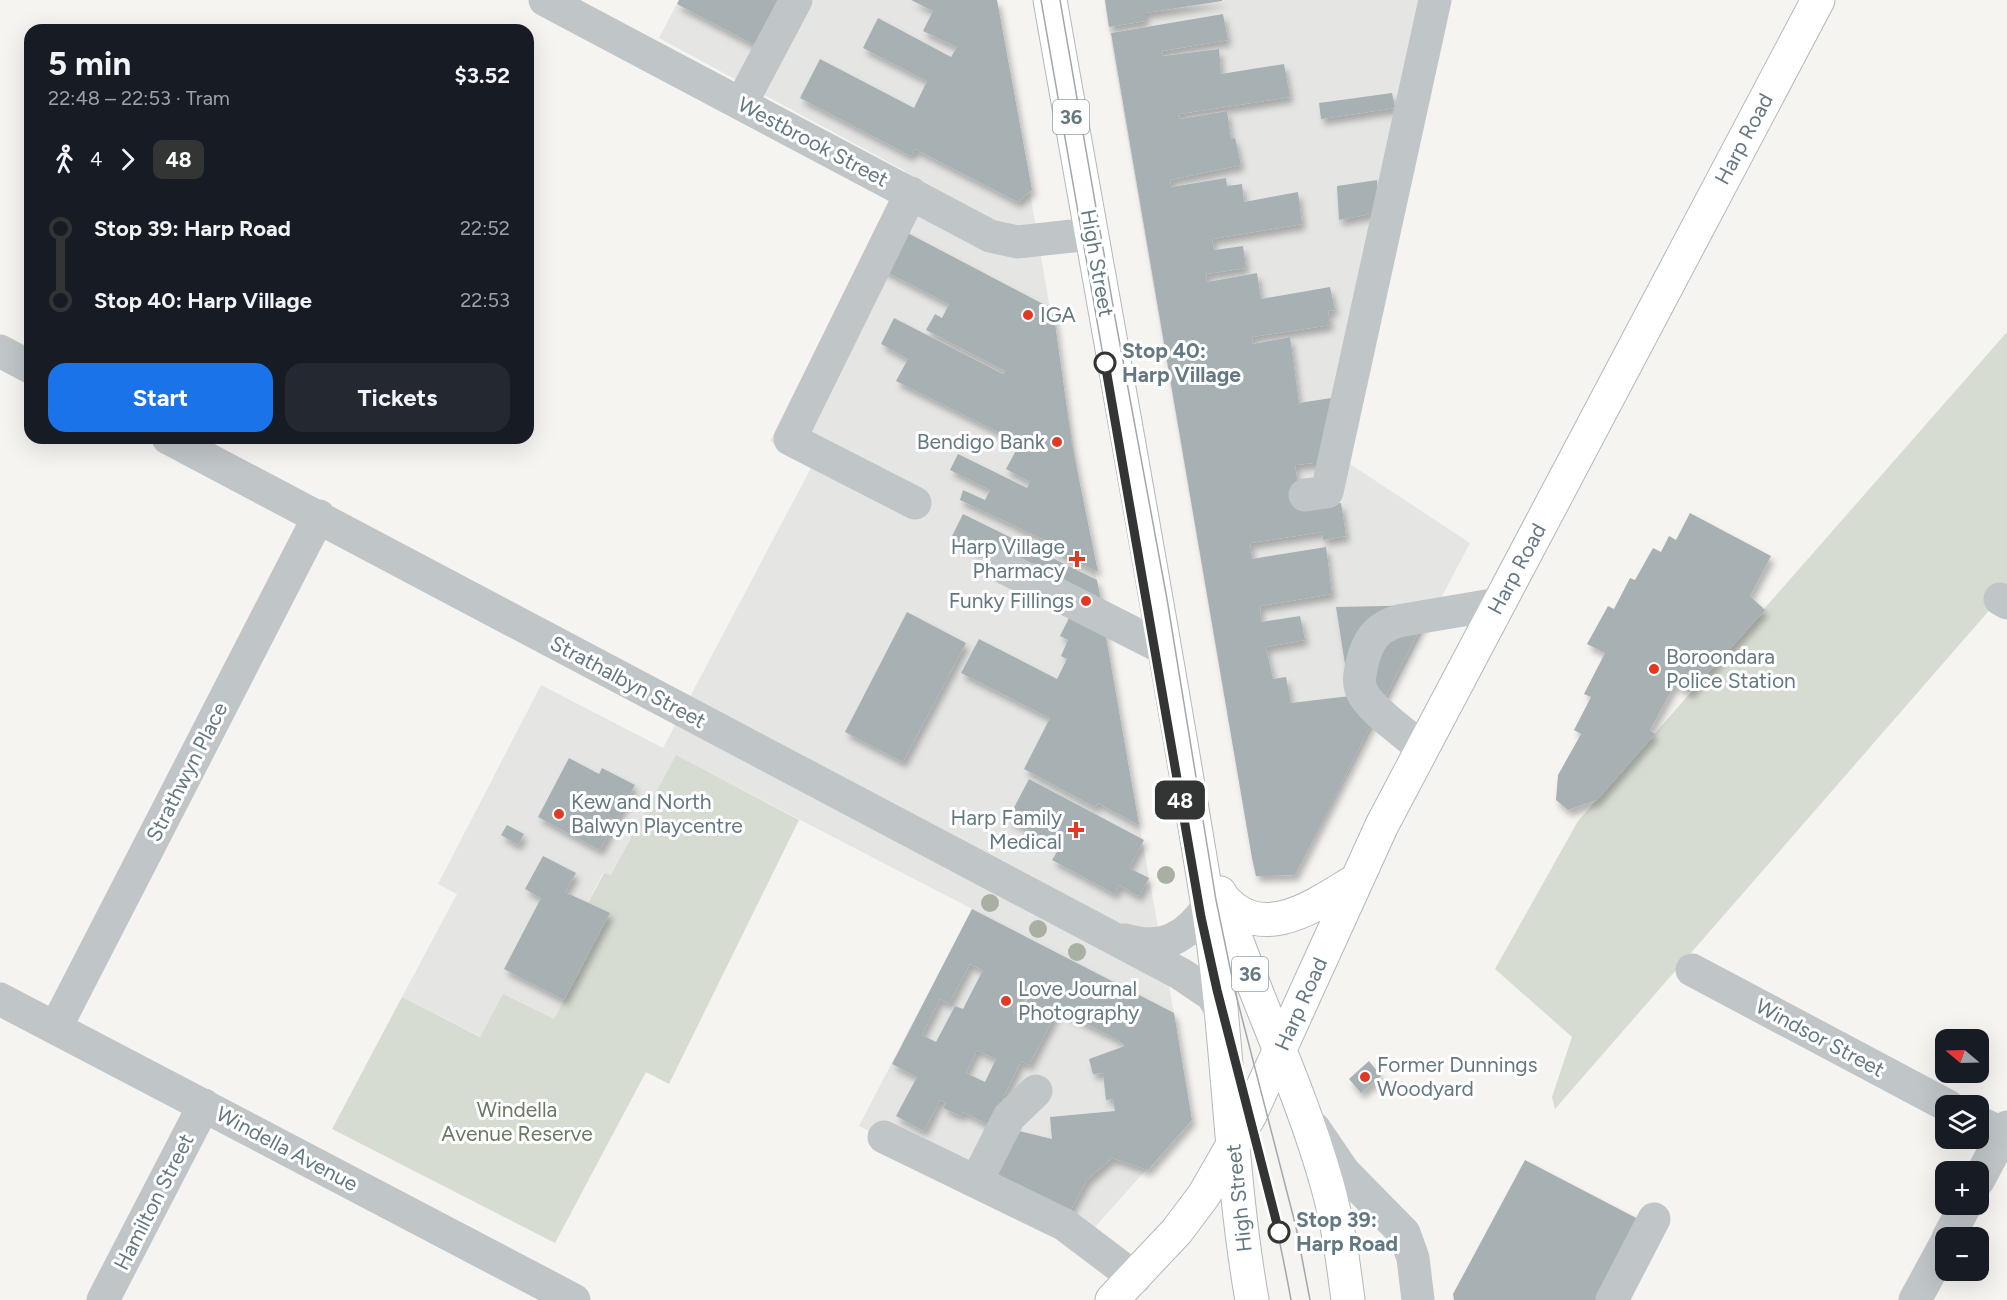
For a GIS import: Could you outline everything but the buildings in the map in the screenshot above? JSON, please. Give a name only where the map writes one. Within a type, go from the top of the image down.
[{"type":"main road","name":"High Street","points":[[1050,0],[1191,810],[1215,901],[1304,1111],[1334,1212],[1348,1300]]},
{"type":"main road","name":"Harp Road","points":[[1112,1300],[1177,1232],[1233,1146],[1280,1051],[1356,881],[1422,748],[1818,0]]},
{"type":"main road","points":[[1215,901],[1249,917],[1277,919],[1295,914],[1356,881]]},
{"type":"main road","name":"High Street","points":[[1215,901],[1233,1146],[1240,1221],[1252,1300]]},
{"type":"street","name":"Westbrook Street","points":[[545,0],[1004,240],[1044,240],[1091,234]]},
{"type":"street","points":[[741,104],[796,0]]},
{"type":"street","points":[[1305,495],[1327,492],[1435,0]]},
{"type":"street","points":[[911,193],[790,439],[915,503]]},
{"type":"street","points":[[0,351],[24,364]]},
{"type":"street","name":"Strathalbyn Street","points":[[180,444],[1194,981],[1212,995],[1222,1012]]},
{"type":"street","name":"Strathwyn Place","points":[[56,1027],[319,516]]},
{"type":"street","points":[[1000,566],[1163,648]]},
{"type":"street","points":[[1422,748],[1367,700],[1360,688],[1360,670],[1374,633],[1398,621],[1498,604]]},
{"type":"street","name":"Strathalbyn Street","points":[[1088,924],[1116,937],[1149,945],[1166,942],[1188,930],[1215,901]]},
{"type":"street","name":"Windsor Street","points":[[1692,970],[1935,1099]]},
{"type":"street","name":"Windella Avenue","points":[[0,999],[574,1300]]},
{"type":"street","points":[[977,1180],[1009,1117],[1036,1091]]},
{"type":"street","name":"Hamilton Street","points":[[103,1300],[204,1105]]},
{"type":"street","name":"High Street","points":[[1304,1111],[1344,1172],[1404,1233],[1413,1258],[1418,1300]]},
{"type":"street","points":[[1985,1161],[1996,1127]]},
{"type":"street","points":[[884,1137],[977,1180],[1065,1226],[1135,1278]]},
{"type":"street","points":[[1612,1300],[1654,1219]]},
{"type":"street","points":[[1916,1300],[1935,1264]]},
{"type":"shaded area","points":[[679,0],[997,0],[1127,758],[1174,1013],[1168,1145],[1073,1252],[1053,1226],[859,1126],[972,909],[677,756],[611,876],[603,873],[588,902],[610,913],[554,1019],[481,1037],[402,997],[457,894],[438,884],[541,685],[663,748],[813,464],[770,441],[905,171],[659,38]]},
{"type":"shaded area","points":[[1104,0],[1446,0],[1347,462],[1470,543],[1295,875],[1256,876],[1252,858]]},
{"type":"green space","points":[[2007,332],[2007,590],[1555,1109],[1552,1097],[1572,1037],[1495,969],[1578,821]]},
{"type":"green space","name":"Windella Avenue Reserve","points":[[676,755],[799,820],[669,1084],[646,1072],[555,1243],[332,1129],[402,997],[480,1037],[503,994],[554,1019],[609,914],[588,903],[604,873],[611,875]]},
{"type":"tram line","points":[[1041,0],[1201,917],[1260,1156],[1291,1300]]},
{"type":"tram line","points":[[1060,0],[1167,599],[1216,900],[1234,987],[1296,1227],[1310,1300]]},
{"type":"tram line","name":"48","points":[[1105,363],[1201,917],[1217,990],[1279,1232]]},
{"type":"place","name":"IGA","points":[[1028,315]]},
{"type":"place","name":"Stop 40: Harp Village","points":[[1105,363]]},
{"type":"place","name":"Bendigo Bank","points":[[1057,442]]},
{"type":"place","name":"Harp Village Pharmacy","points":[[1077,559]]},
{"type":"place","name":"Funky Fillings","points":[[1086,601]]},
{"type":"place","name":"Boroondara Police Station","points":[[1654,669]]},
{"type":"place","name":"Kew and North Balwyn Playcentre","points":[[559,814]]},
{"type":"place","name":"Harp Family Medical","points":[[1076,830]]},
{"type":"place","name":"Love Journal Photography","points":[[1006,1001]]},
{"type":"place","name":"Former Dunnings Woodyard","points":[[1365,1077]]},
{"type":"place","name":"Stop 39: Harp Road","points":[[1279,1232]]}]
